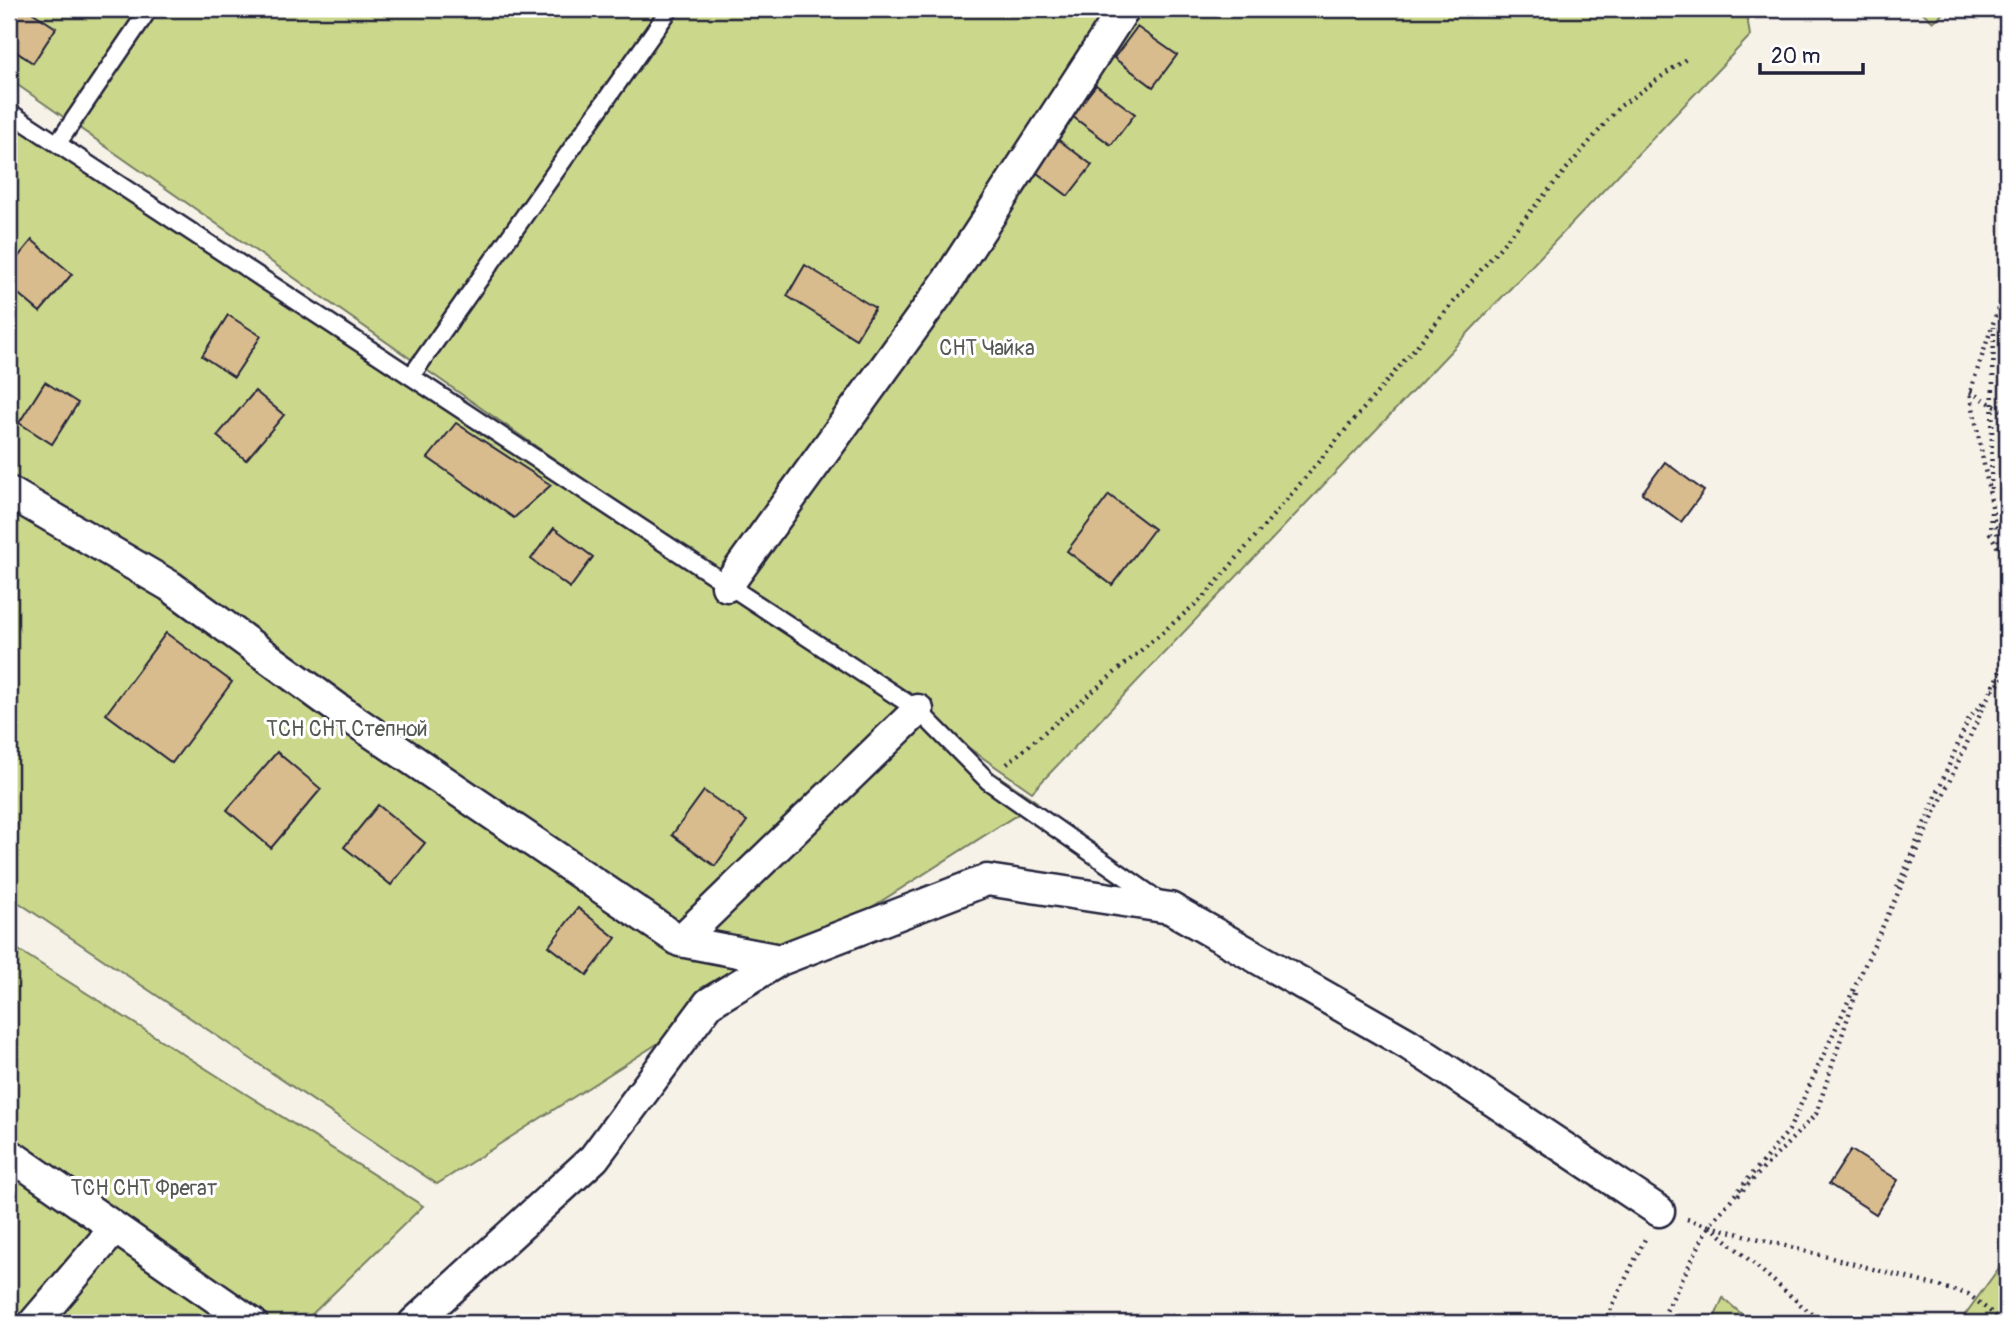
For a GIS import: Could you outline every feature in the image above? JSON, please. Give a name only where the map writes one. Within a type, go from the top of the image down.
[{"type":"street","points":[[727,586],[946,283],[1125,9]]},
{"type":"street","points":[[9,492],[170,586],[352,719],[680,941],[780,960]]},
{"type":"street","points":[[680,941],[918,710]]},
{"type":"street","points":[[414,1323],[594,1158],[709,1003],[780,960],[987,880],[1170,908],[1408,1044],[1659,1210]]},
{"type":"street","points":[[9,1154],[252,1323]]},
{"type":"street","points":[[34,1323],[115,1228]]},
{"type":"lane","points":[[58,144],[149,9]]},
{"type":"lane","points":[[412,374],[670,9]]},
{"type":"lane","points":[[9,112],[412,374],[727,586],[918,710],[988,781],[1170,908]]},
{"type":"path","points":[[988,781],[1204,597],[1619,107],[1686,59]]},
{"type":"path","points":[[1660,1323],[1709,1226],[1789,1130],[2007,654],[2003,563],[1970,392],[2007,282]]},
{"type":"path","points":[[2007,289],[1993,329],[1990,533],[2007,568]]},
{"type":"path","points":[[1970,392],[2007,413]]},
{"type":"path","points":[[1709,1226],[1816,1114],[1864,967],[1969,719],[2007,674]]},
{"type":"path","points":[[1605,1323],[1659,1210],[1709,1226],[1968,1294],[2005,1323]]},
{"type":"path","points":[[1709,1226],[1822,1323]]},
{"type":"green space","name":"СНТ Чайка","points":[[9,9],[1746,9],[1750,36],[1032,792],[9,79]]},
{"type":"green space","points":[[1919,9],[1948,9],[1933,22]]},
{"type":"green space","name":"ТСН СНТ Степной","points":[[9,104],[1037,802],[437,1184],[9,896]]},
{"type":"green space","name":"ТСН СНТ Фрегат","points":[[9,944],[423,1206],[303,1323],[9,1323]]},
{"type":"green space","points":[[2007,1257],[2007,1323],[1959,1323]]},
{"type":"green space","points":[[1723,1298],[1752,1323],[1712,1323]]},
{"type":"building","points":[[9,9],[27,9],[56,28],[33,63],[9,47]]},
{"type":"building","points":[[1137,27],[1177,55],[1153,87],[1114,58]]},
{"type":"building","points":[[1096,85],[1135,114],[1111,145],[1072,116]]},
{"type":"building","points":[[1052,135],[1092,165],[1068,196],[1029,167]]},
{"type":"building","points":[[32,240],[72,274],[40,312],[9,286],[9,268]]},
{"type":"building","points":[[805,265],[875,308],[856,339],[787,296]]},
{"type":"building","points":[[228,315],[261,336],[234,377],[202,356]]},
{"type":"building","points":[[45,382],[78,403],[52,444],[19,423]]},
{"type":"building","points":[[255,391],[284,415],[246,460],[217,436]]},
{"type":"building","points":[[456,423],[551,485],[514,518],[428,458]]},
{"type":"building","points":[[1665,462],[1704,491],[1681,522],[1642,493]]},
{"type":"building","points":[[1109,495],[1154,529],[1112,585],[1067,551]]},
{"type":"building","points":[[554,528],[593,557],[570,588],[531,559]]},
{"type":"building","points":[[166,633],[232,682],[172,763],[106,714]]},
{"type":"building","points":[[277,752],[321,789],[271,848],[227,810]]},
{"type":"building","points":[[704,791],[747,821],[715,866],[672,835]]},
{"type":"building","points":[[378,805],[425,843],[391,885],[344,847]]},
{"type":"building","points":[[578,908],[616,938],[587,975],[549,946]]},
{"type":"building","points":[[1851,1150],[1898,1180],[1876,1214],[1829,1184]]}]
